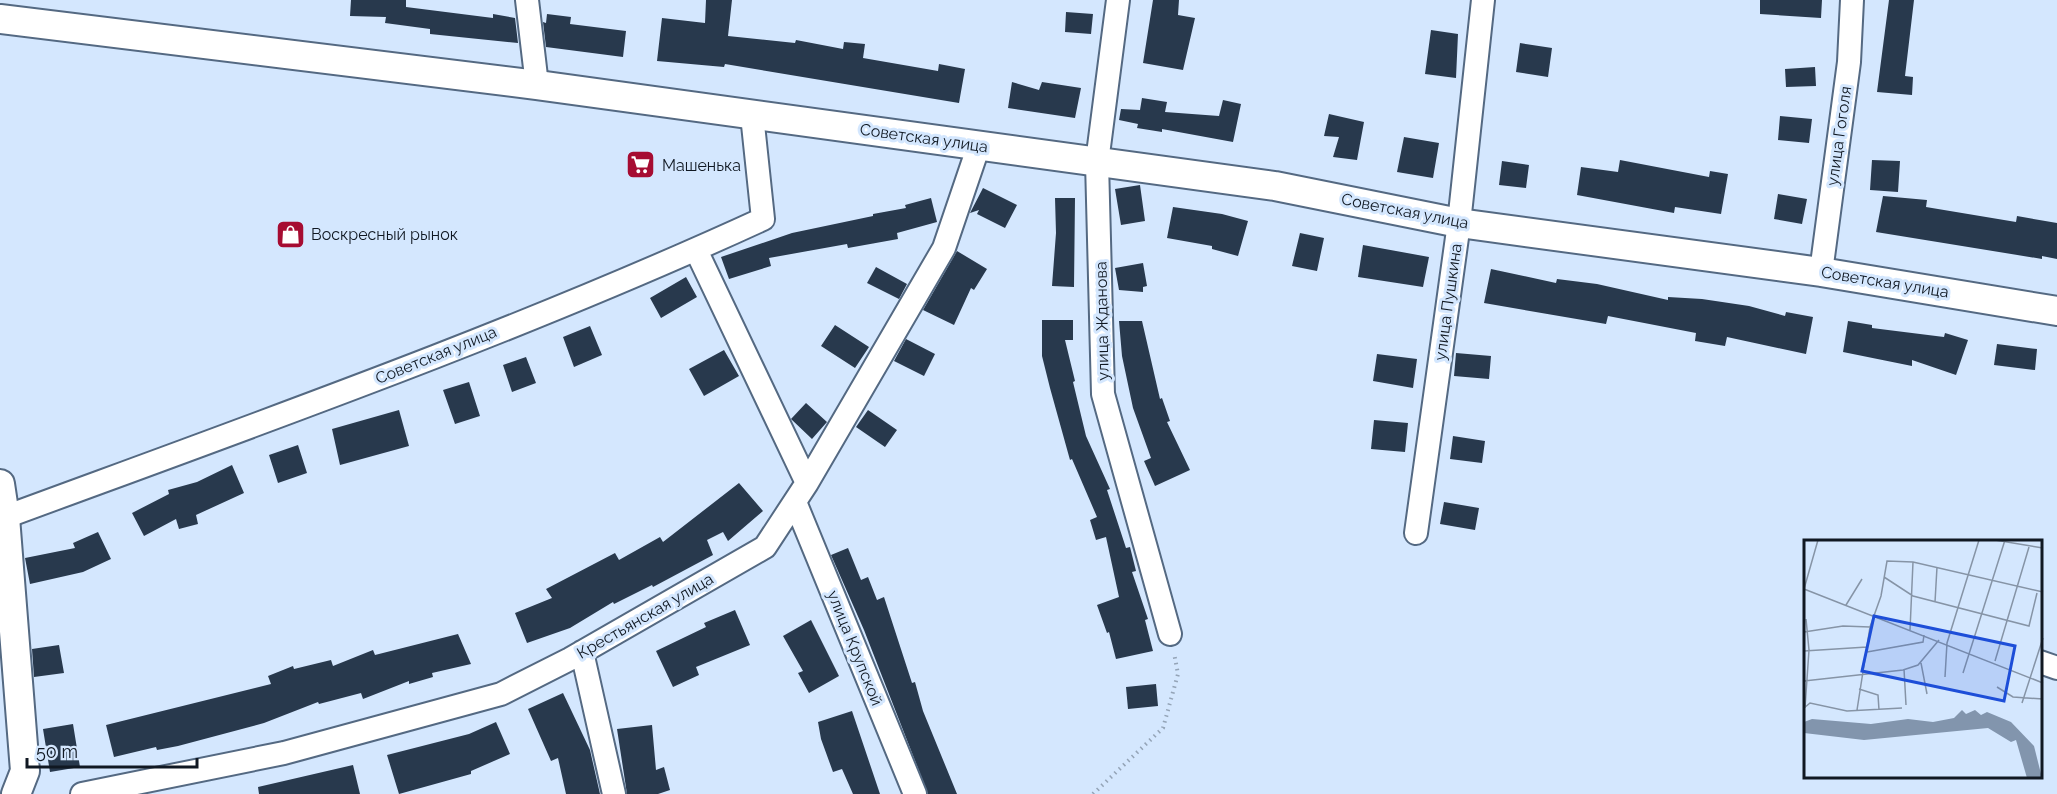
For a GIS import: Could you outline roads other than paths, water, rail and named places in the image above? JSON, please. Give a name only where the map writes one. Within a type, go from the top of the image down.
[{"type":"street","points":[[527,0],[537,85]]},
{"type":"street","name":"улица Жданова","points":[[1118,0],[1097,162],[1103,394],[1170,634]]},
{"type":"street","name":"улица Пушкина","points":[[1416,533],[1459,223],[1483,0]]},
{"type":"street","name":"улица Гоголя","points":[[1821,272],[1849,62],[1852,0]]},
{"type":"street","name":"Советская улица","points":[[0,19],[537,85],[1275,186],[1459,223],[1821,272],[2057,311]]},
{"type":"street","name":"Советская улица","points":[[5,517],[392,374],[696,250],[763,219],[752,115]]},
{"type":"street","name":"Крестьянская улица","points":[[82,794],[284,753],[501,694],[582,652],[765,548],[807,483],[944,248],[979,146]]},
{"type":"street","points":[[696,250],[807,483]]},
{"type":"street","points":[[0,484],[5,517],[25,771],[16,794]]},
{"type":"street","name":"улица Крупской","points":[[795,502],[915,794]]},
{"type":"street","points":[[582,652],[614,794]]},
{"type":"street","points":[[2042,663],[2057,669]]},
{"type":"place","name":"Машенька","points":[[641,165]]},
{"type":"place","name":"Воскресный рынок","points":[[290,234]]}]
